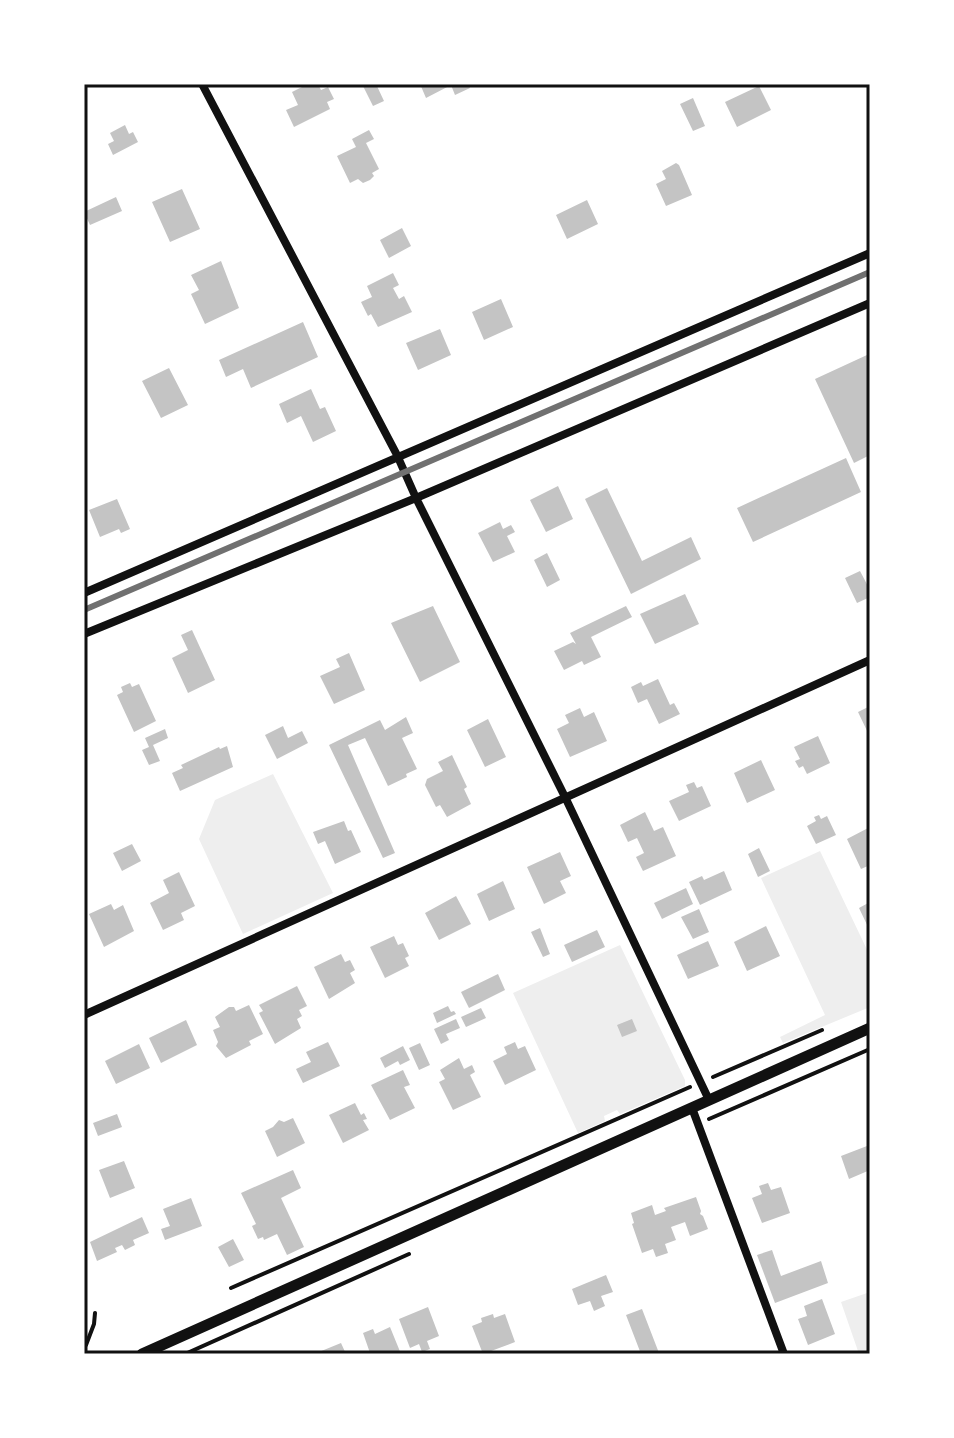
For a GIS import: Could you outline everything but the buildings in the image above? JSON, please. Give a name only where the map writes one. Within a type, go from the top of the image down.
[{"type":"street","points":[[202,84],[397,455],[709,1100]]},
{"type":"street","points":[[84,593],[870,253]]},
{"type":"street","points":[[84,634],[416,498],[870,303]]},
{"type":"street","points":[[84,1015],[870,660]]},
{"type":"street","points":[[142,1354],[870,1028]]},
{"type":"street","points":[[692,1108],[784,1354]]},
{"type":"street","points":[[156,1354],[176,1337]]},
{"type":"path","points":[[231,1288],[824,1029]]},
{"type":"path","points":[[698,1124],[870,1049]]},
{"type":"path","points":[[185,1354],[420,1248]]},
{"type":"path","points":[[86,1345],[95,1313]]},
{"type":"shaded area","points":[[273,774],[333,893],[243,934],[199,839],[215,800]]},
{"type":"shaded area","points":[[820,851],[870,956],[870,1007],[783,1043],[780,1037],[825,1015],[761,878]]},
{"type":"shaded area","points":[[620,945],[685,1080],[685,1086],[620,1114],[617,1110],[604,1116],[605,1121],[578,1133],[513,993]]},
{"type":"shaded area","points":[[870,1292],[870,1354],[859,1354],[841,1302]]},
{"type":"railway","points":[[84,610],[870,272]]}]
